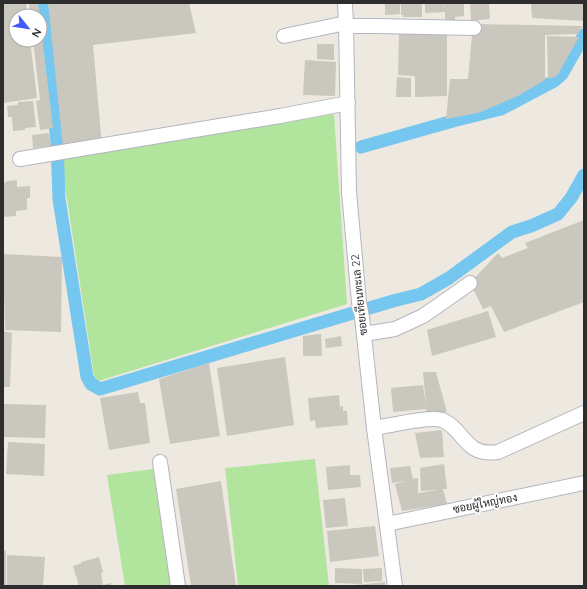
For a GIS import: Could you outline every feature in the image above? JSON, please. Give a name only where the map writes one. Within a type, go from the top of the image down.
[{"type":"street","name":"ซอยเทียนทะเล 22","points":[[345,3],[349,192],[359,302],[395,586]]},
{"type":"street","points":[[284,36],[346,24],[474,28]]},
{"type":"street","points":[[20,160],[348,103]]},
{"type":"street","points":[[364,334],[395,328],[423,316],[470,283]]},
{"type":"street","points":[[374,428],[430,419],[440,419],[454,428],[463,439],[479,452],[489,453],[498,452],[561,422],[584,413]]},
{"type":"street","points":[[160,462],[178,586]]},
{"type":"street","name":"ซอยผู้ใหญ่ทอง","points":[[387,524],[584,484]]},
{"type":"green space","points":[[334,114],[347,304],[95,382],[61,160]]},
{"type":"green space","points":[[315,459],[329,586],[238,586],[225,468]]},
{"type":"green space","points":[[153,469],[171,586],[125,586],[107,475]]},
{"type":"building","points":[[3,3],[26,3],[27,8],[8,8],[8,48],[31,48],[37,98],[3,103]]},
{"type":"building","points":[[29,3],[38,3],[39,8],[29,8]]},
{"type":"building","points":[[48,3],[189,3],[196,33],[93,45],[102,146],[63,147]]},
{"type":"building","points":[[385,3],[400,3],[400,14],[385,15]]},
{"type":"building","points":[[401,3],[422,3],[422,17],[403,17],[403,15],[401,15]]},
{"type":"building","points":[[425,3],[444,3],[445,9],[445,3],[464,3],[464,16],[455,17],[455,21],[445,21],[445,12],[425,13]]},
{"type":"building","points":[[470,3],[489,3],[490,19],[471,21]]},
{"type":"building","points":[[531,3],[584,3],[584,21],[532,18]]},
{"type":"building","points":[[473,24],[583,26],[578,34],[545,35],[545,80],[518,96],[478,113],[446,119],[450,79],[468,79]]},
{"type":"building","points":[[399,33],[447,33],[447,96],[415,97],[415,76],[398,75]]},
{"type":"building","points":[[547,36],[579,37],[557,76],[548,79]]},
{"type":"building","points":[[317,44],[334,44],[334,60],[317,59]]},
{"type":"building","points":[[34,48],[43,48],[53,128],[40,130],[36,101],[40,100]]},
{"type":"building","points":[[305,60],[336,62],[335,96],[303,95]]},
{"type":"building","points":[[397,77],[411,78],[411,97],[396,97]]},
{"type":"building","points":[[33,101],[36,127],[13,131],[12,117],[8,117],[7,106],[18,105],[18,102]]},
{"type":"building","points":[[49,133],[51,146],[33,148],[32,135]]},
{"type":"building","points":[[17,180],[17,187],[30,186],[30,198],[27,198],[27,210],[16,211],[16,216],[3,217],[3,183]]},
{"type":"building","points":[[584,220],[584,302],[504,332],[491,306],[483,309],[470,283],[498,253],[502,258],[528,248],[525,243]]},
{"type":"building","points":[[3,254],[62,257],[61,332],[5,330]]},
{"type":"building","points":[[488,311],[496,337],[432,356],[427,330]]},
{"type":"building","points":[[3,331],[12,333],[10,387],[3,387]]},
{"type":"building","points":[[321,334],[322,356],[303,356],[303,336]]},
{"type":"building","points":[[341,336],[342,346],[326,348],[325,339]]},
{"type":"building","points":[[285,357],[294,425],[227,436],[217,368]]},
{"type":"building","points":[[209,363],[220,436],[170,444],[159,379]]},
{"type":"building","points":[[423,372],[436,372],[447,412],[427,412],[426,409],[393,412],[391,388],[423,385],[426,406]]},
{"type":"building","points":[[138,392],[140,403],[145,403],[150,443],[109,450],[100,398]]},
{"type":"building","points":[[339,395],[340,407],[343,406],[343,411],[347,411],[348,425],[316,428],[315,420],[310,421],[308,398]]},
{"type":"building","points":[[3,404],[46,405],[45,438],[3,437]]},
{"type":"building","points":[[442,430],[444,457],[420,458],[415,433]]},
{"type":"building","points":[[8,442],[45,444],[44,476],[6,474]]},
{"type":"building","points":[[444,464],[447,489],[443,489],[447,504],[402,511],[395,484],[406,481],[392,483],[390,468],[410,466],[413,479],[418,478],[418,493],[438,490],[421,491],[420,468]]},
{"type":"building","points":[[350,465],[350,475],[360,475],[361,487],[328,490],[326,467]]},
{"type":"building","points":[[221,481],[236,586],[191,586],[176,489]]},
{"type":"building","points":[[345,498],[348,526],[326,528],[323,500]]},
{"type":"building","points":[[375,526],[379,556],[330,562],[327,531]]},
{"type":"building","points":[[3,550],[6,551],[6,586],[3,586]]},
{"type":"building","points":[[7,555],[45,557],[43,585],[7,585]]},
{"type":"building","points":[[99,557],[103,572],[101,573],[103,585],[111,583],[111,586],[79,586],[73,566]]},
{"type":"building","points":[[335,568],[362,569],[362,584],[335,583]]},
{"type":"building","points":[[382,568],[382,581],[364,582],[363,569]]},
{"type":"building","points":[[385,582],[385,586],[355,586],[355,585]]},
{"type":"waterway","points":[[43,3],[57,143],[59,199],[87,377],[91,384],[100,389],[393,301],[421,294],[449,278],[512,232],[531,226],[558,214],[571,198],[584,175]]},
{"type":"waterway","points":[[361,147],[501,109],[554,81],[562,74],[584,35]]}]
